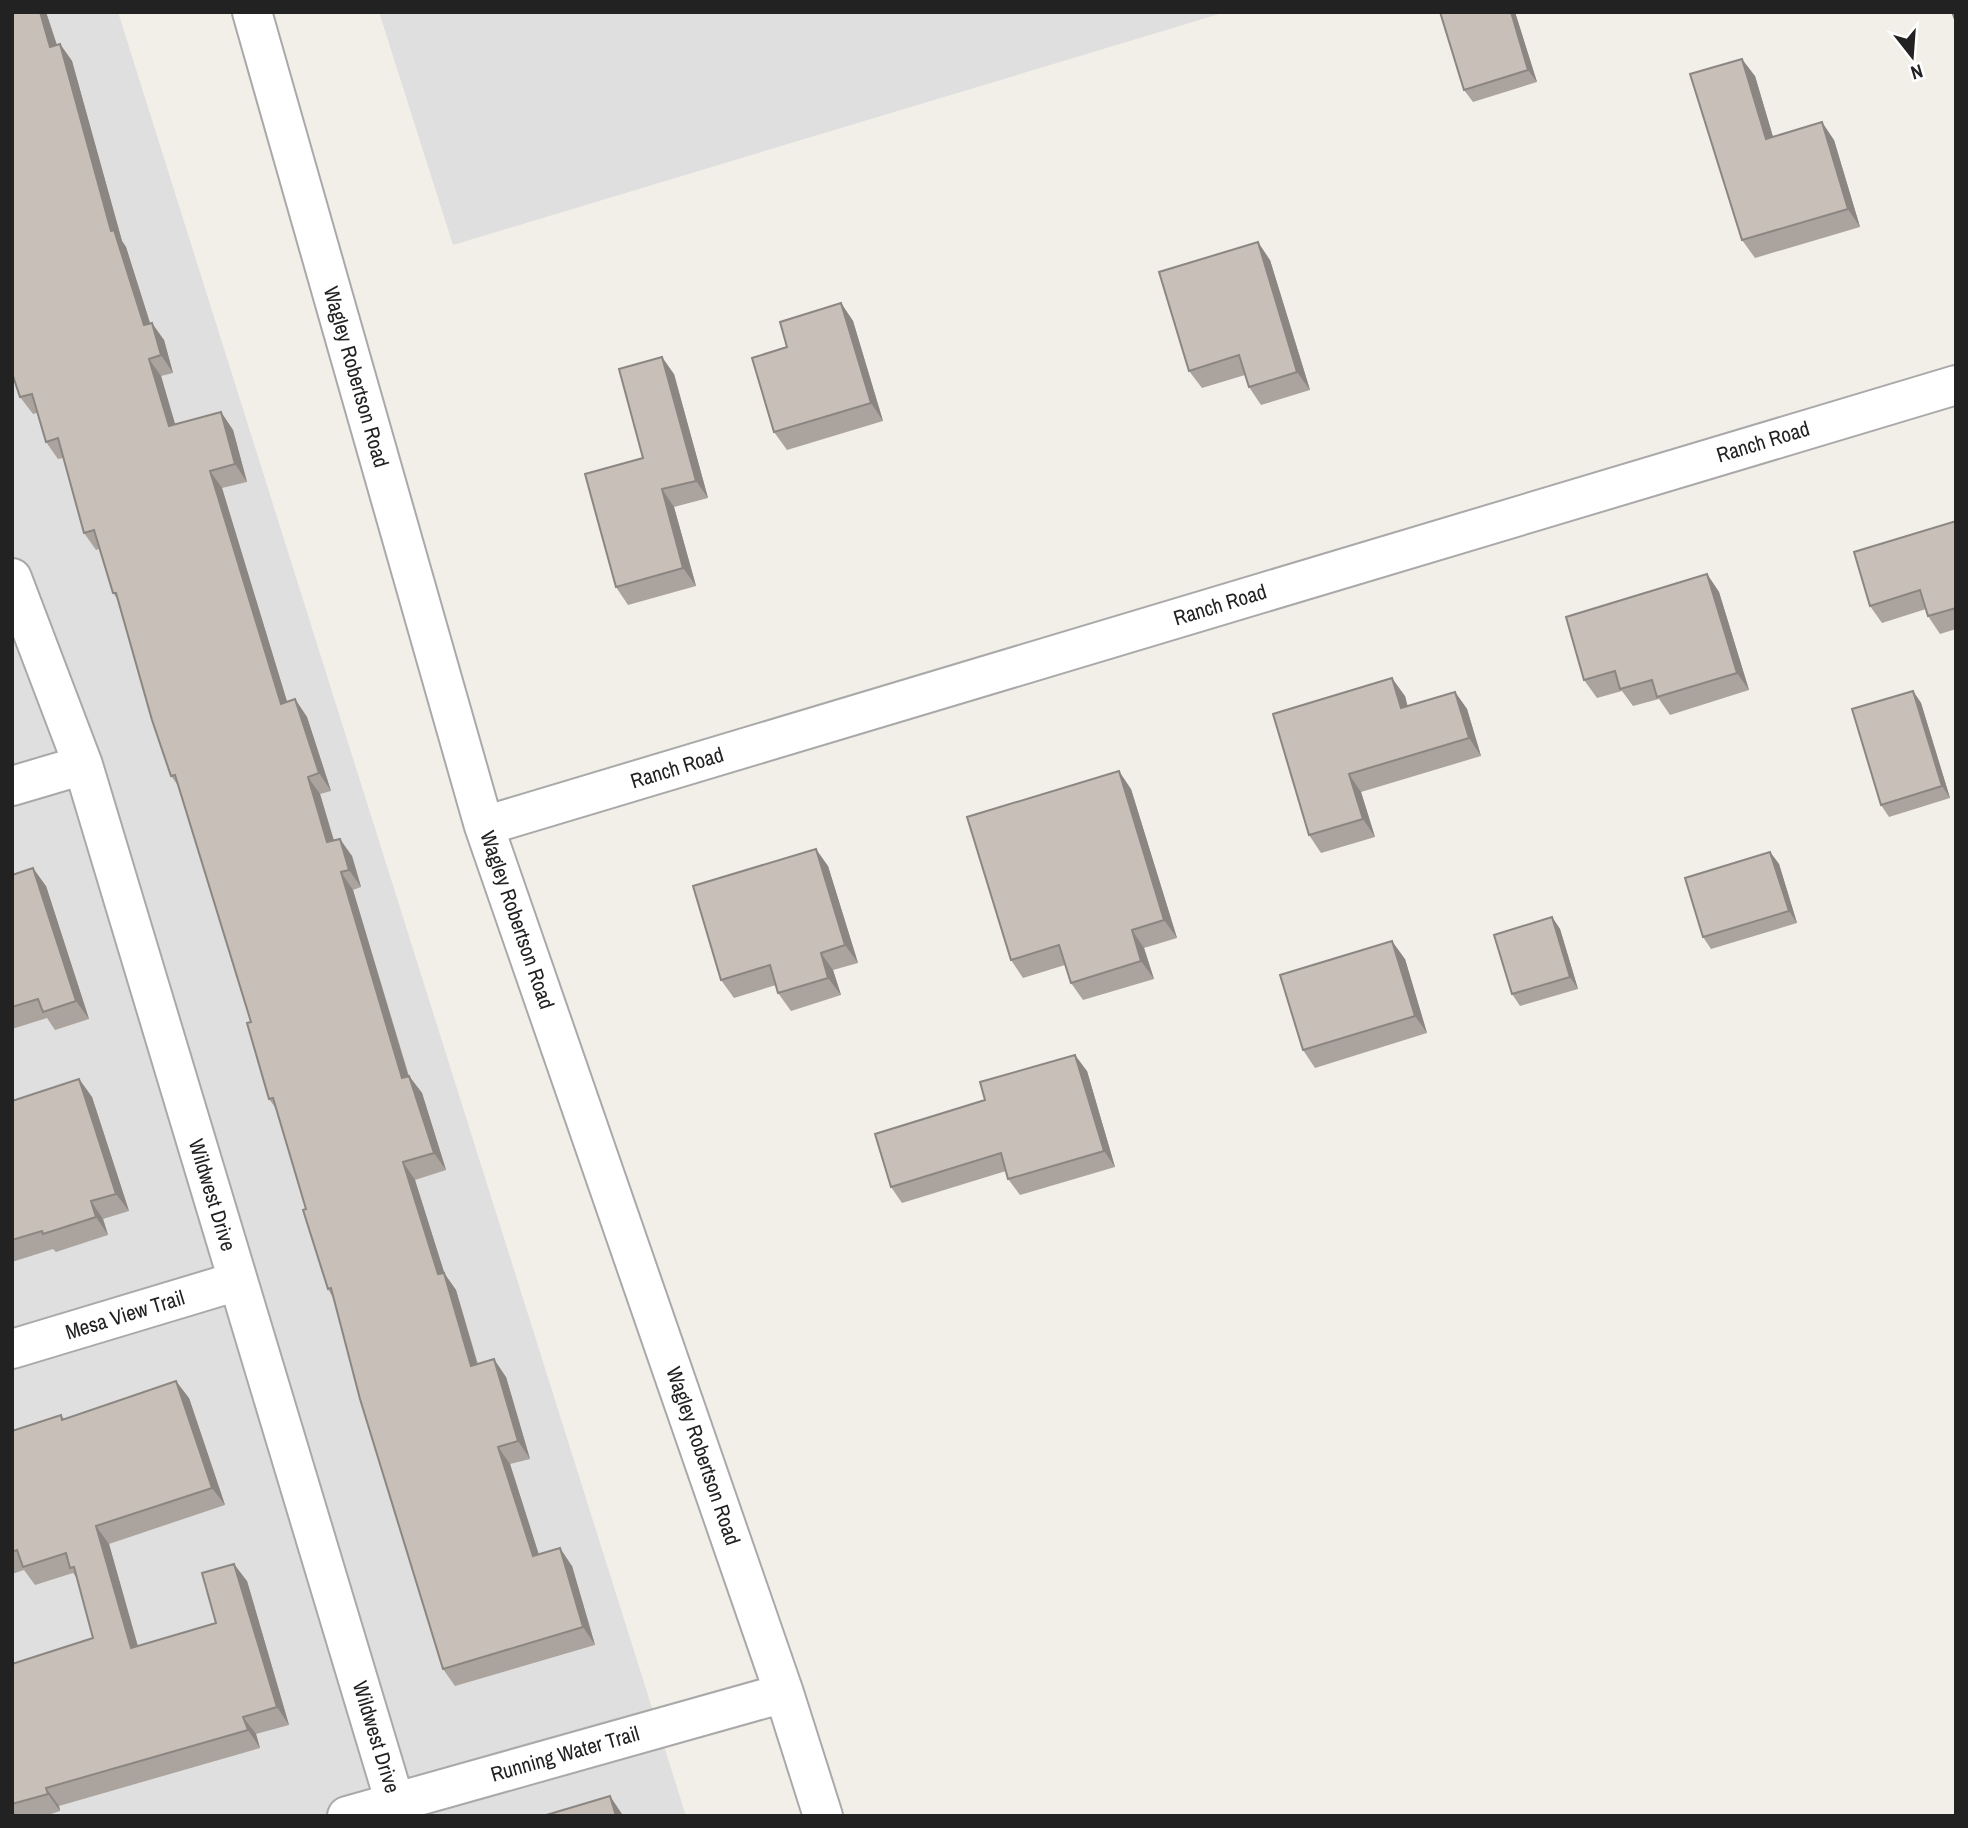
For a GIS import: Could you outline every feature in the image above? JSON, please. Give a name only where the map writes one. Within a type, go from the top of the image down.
[{"type":"street","name":"Wagley Robertson Road","points":[[252,12],[484,826],[785,1693],[823,1816]]},
{"type":"street","name":"Ranch Road","points":[[484,826],[1956,384]]},
{"type":"street","name":"Wildwest Drive","points":[[12,578],[83,765],[397,1808]]},
{"type":"street","points":[[12,786],[83,765]]},
{"type":"street","name":"Mesa View Trail","points":[[12,1349],[238,1281]]},
{"type":"street","name":"Running Water Trail","points":[[347,1816],[397,1808],[785,1693]]},
{"type":"shaded area","points":[[12,12],[118,12],[686,1816],[12,1816]]},
{"type":"shaded area","points":[[379,12],[1226,12],[453,245]]},
{"type":"building","points":[[12,12],[40,12],[50,47],[60,44],[111,231],[114,230],[144,325],[152,323],[161,355],[149,359],[169,426],[221,412],[235,464],[210,471],[281,704],[295,699],[319,773],[308,777],[327,842],[340,839],[349,870],[341,872],[402,1078],[409,1076],[434,1153],[403,1162],[438,1274],[444,1273],[471,1366],[494,1359],[518,1441],[498,1447],[533,1556],[560,1548],[583,1627],[443,1669],[360,1399],[331,1288],[328,1289],[303,1210],[306,1209],[273,1098],[269,1099],[247,1023],[251,1022],[175,775],[171,776],[152,720],[116,593],[113,593],[94,530],[84,533],[58,438],[46,442],[32,394],[20,397],[12,373]]},
{"type":"building","points":[[1440,12],[1511,12],[1528,70],[1464,90]]},
{"type":"building","points":[[1742,59],[1766,139],[1822,122],[1848,209],[1742,240],[1690,74]]},
{"type":"building","points":[[1258,242],[1297,372],[1249,387],[1239,355],[1189,371],[1159,272]]},
{"type":"building","points":[[841,303],[871,403],[774,432],[752,358],[787,347],[780,322]]},
{"type":"building","points":[[662,357],[696,481],[662,489],[683,568],[616,587],[585,474],[643,458],[619,369]]},
{"type":"building","points":[[1956,521],[1956,608],[1928,616],[1920,590],[1870,606],[1854,552]]},
{"type":"building","points":[[1707,574],[1737,673],[1657,697],[1652,680],[1620,689],[1615,671],[1584,680],[1566,617]]},
{"type":"building","points":[[1392,678],[1401,708],[1455,692],[1469,738],[1349,774],[1363,819],[1309,835],[1273,714]]},
{"type":"building","points":[[1913,691],[1942,786],[1881,805],[1852,709]]},
{"type":"building","points":[[1119,771],[1164,920],[1132,930],[1141,961],[1071,983],[1059,945],[1011,960],[967,817]]},
{"type":"building","points":[[816,849],[845,945],[821,953],[828,978],[778,993],[770,965],[721,980],[693,886]]},
{"type":"building","points":[[1770,852],[1789,911],[1703,937],[1685,878]]},
{"type":"building","points":[[33,868],[76,1001],[43,1012],[38,999],[12,1007],[12,875]]},
{"type":"building","points":[[1552,917],[1570,977],[1512,994],[1494,935]]},
{"type":"building","points":[[1392,941],[1415,1016],[1303,1050],[1280,975]]},
{"type":"building","points":[[1075,1055],[1104,1151],[1008,1179],[1001,1153],[891,1187],[875,1134],[985,1100],[980,1082]]},
{"type":"building","points":[[79,1079],[116,1194],[91,1201],[96,1217],[43,1234],[42,1231],[12,1240],[12,1101]]},
{"type":"building","points":[[176,1381],[212,1488],[96,1526],[131,1648],[216,1623],[202,1573],[234,1564],[277,1707],[243,1717],[248,1730],[46,1788],[48,1794],[12,1804],[12,1664],[93,1638],[74,1567],[70,1568],[66,1553],[23,1567],[17,1550],[12,1552],[12,1431],[61,1415],[62,1420]]},
{"type":"building","points":[[610,1796],[616,1816],[543,1816]]}]
